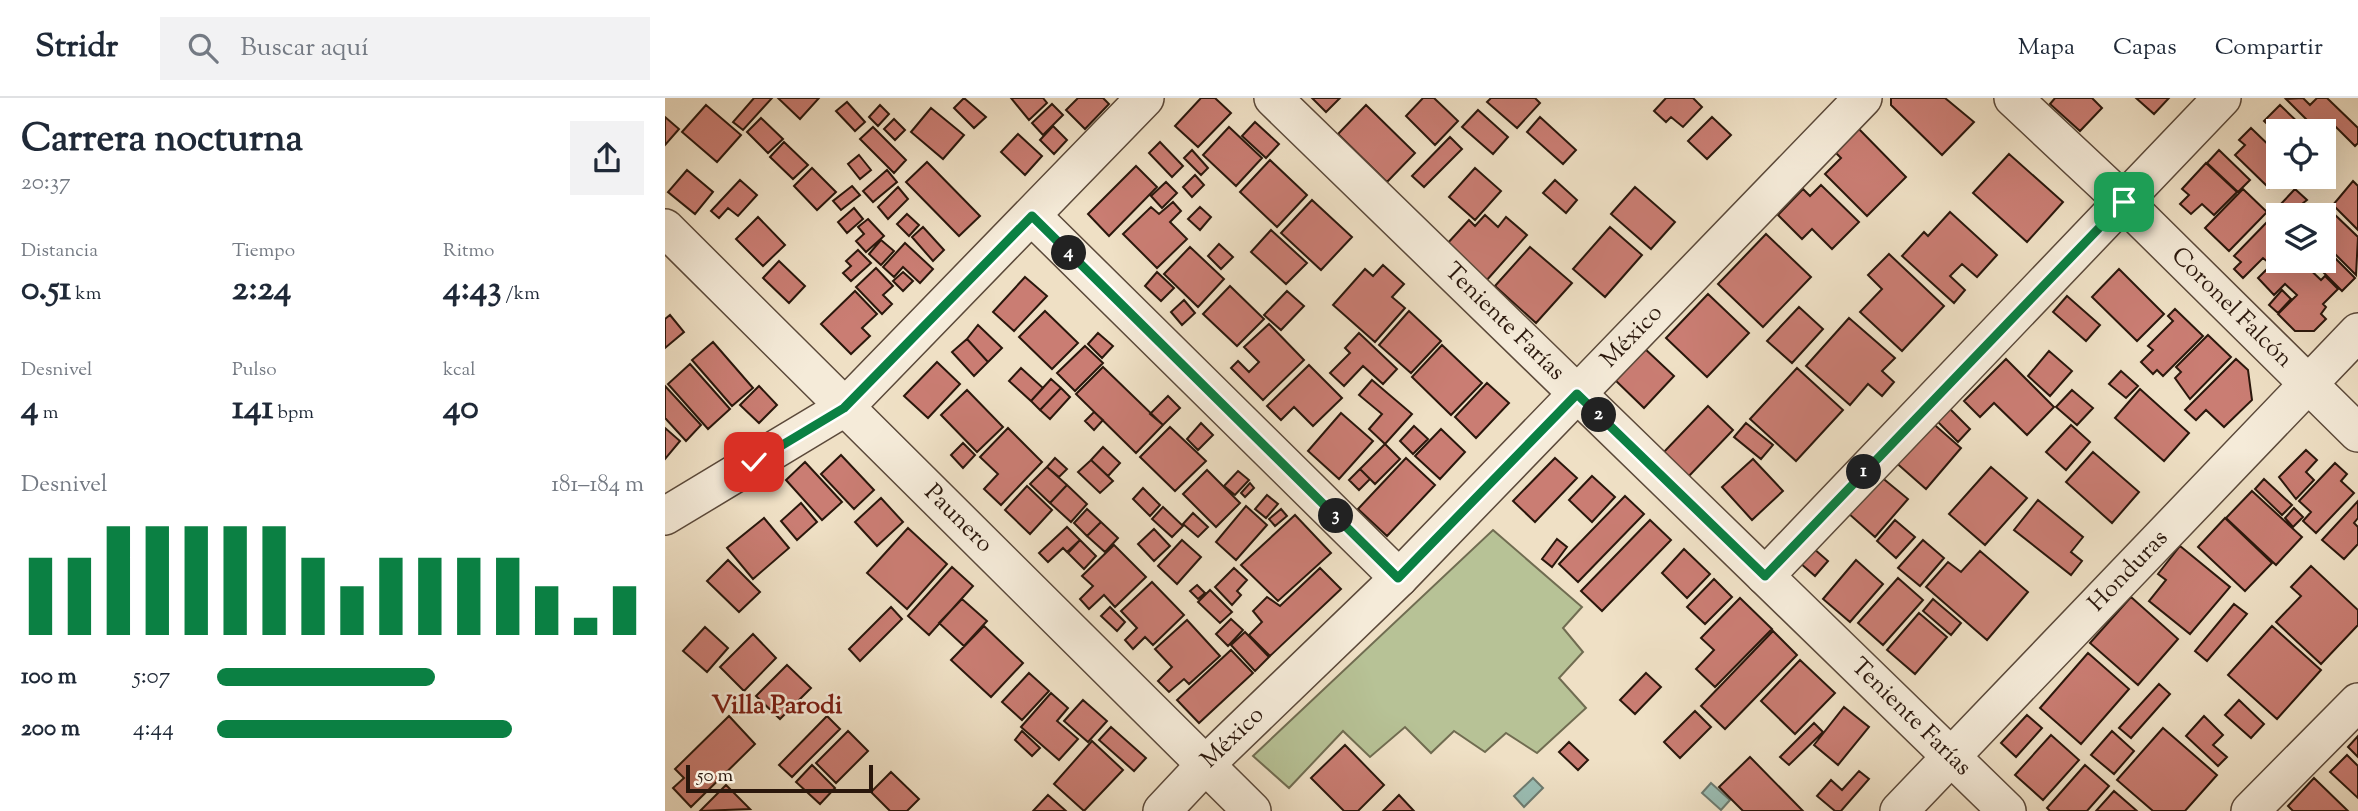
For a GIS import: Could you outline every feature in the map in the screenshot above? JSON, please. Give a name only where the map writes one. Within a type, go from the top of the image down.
[{"type":"street","points":[[665,516],[844,408],[1145,98]]},
{"type":"street","name":"Teniente Farías","points":[[1273,98],[2007,811]]},
{"type":"street","name":"México","points":[[1161,811],[1398,578],[1863,98]]},
{"type":"street","name":"Coronel Falcón","points":[[2013,98],[2124,202],[2358,433]]},
{"type":"street","points":[[1765,576],[2222,98]]},
{"type":"street","points":[[1032,216],[1398,578]]},
{"type":"street","name":"Paunero","points":[[665,228],[1252,811]]},
{"type":"street","name":"Honduras","points":[[1899,811],[2358,332]]},
{"type":"street","points":[[2250,811],[2358,702]]},
{"type":"green space","points":[[1493,530],[1582,607],[1563,628],[1583,652],[1559,678],[1586,708],[1537,753],[1506,733],[1485,752],[1454,731],[1431,753],[1405,727],[1370,757],[1343,731],[1289,788],[1253,756]]},
{"type":"water","points":[[1533,778],[1543,788],[1524,807],[1514,796]]},
{"type":"water","points":[[1711,783],[1730,800],[1721,810],[1702,793]]},
{"type":"building","points":[[754,98],[772,98],[743,130],[733,122]]},
{"type":"building","points":[[778,98],[819,98],[800,119]]},
{"type":"building","points":[[964,98],[986,117],[974,128],[954,108]]},
{"type":"building","points":[[1011,98],[1043,98],[1047,103],[1029,120]]},
{"type":"building","points":[[1078,98],[1103,98],[1109,104],[1085,129],[1066,110]]},
{"type":"building","points":[[1201,98],[1215,98],[1231,113],[1198,147],[1175,126]]},
{"type":"building","points":[[1312,98],[1340,98],[1326,112]]},
{"type":"building","points":[[1423,98],[1434,98],[1458,121],[1435,145],[1406,116]]},
{"type":"building","points":[[1491,98],[1535,98],[1540,103],[1517,128],[1487,102]]},
{"type":"building","points":[[1666,98],[1693,98],[1702,107],[1683,127],[1671,117],[1666,122],[1654,111]]},
{"type":"building","points":[[1891,98],[1945,98],[1974,122],[1942,155],[1891,105]]},
{"type":"building","points":[[2055,98],[2092,98],[2102,108],[2080,131],[2050,104]]},
{"type":"building","points":[[2136,98],[2169,98],[2154,114]]},
{"type":"building","points":[[2303,98],[2310,105],[2317,98],[2327,98],[2358,128],[2358,143],[2355,146],[2336,127],[2336,119],[2306,119],[2286,99]]},
{"type":"building","points":[[847,102],[865,122],[855,131],[836,111]]},
{"type":"building","points":[[1052,104],[1063,115],[1043,135],[1032,123]]},
{"type":"building","points":[[706,105],[741,135],[717,162],[682,132]]},
{"type":"building","points":[[880,105],[889,114],[878,126],[869,117]]},
{"type":"building","points":[[1366,105],[1415,153],[1387,182],[1338,134]]},
{"type":"building","points":[[2280,105],[2295,119],[2266,119]]},
{"type":"building","points":[[931,108],[964,135],[943,159],[911,132]]},
{"type":"building","points":[[1478,110],[1508,137],[1493,154],[1462,127]]},
{"type":"building","points":[[665,117],[679,129],[665,145]]},
{"type":"building","points":[[1540,117],[1576,150],[1563,164],[1527,132]]},
{"type":"building","points":[[1712,117],[1731,135],[1707,159],[1688,141]]},
{"type":"building","points":[[761,118],[783,139],[768,153],[747,132]]},
{"type":"building","points":[[894,119],[905,130],[895,140],[884,129]]},
{"type":"building","points":[[1255,122],[1279,144],[1266,158],[1242,136]]},
{"type":"building","points":[[1053,126],[1067,140],[1054,154],[1040,140]]},
{"type":"building","points":[[1856,126],[1906,177],[1867,216],[1825,174],[1841,158],[1832,149]]},
{"type":"building","points":[[873,127],[906,160],[894,173],[860,139]]},
{"type":"building","points":[[1229,127],[1262,158],[1236,186],[1203,155]]},
{"type":"building","points":[[2251,128],[2266,142],[2266,185],[2235,155],[2245,145],[2239,140]]},
{"type":"building","points":[[1018,134],[1042,156],[1025,175],[1001,152]]},
{"type":"building","points":[[1450,137],[1462,149],[1424,187],[1412,176]]},
{"type":"building","points":[[784,142],[808,165],[793,179],[770,157]]},
{"type":"building","points":[[1160,142],[1183,166],[1172,177],[1149,153]]},
{"type":"building","points":[[1192,150],[1208,168],[1201,175],[1184,158]]},
{"type":"building","points":[[2219,150],[2250,180],[2238,192],[2207,163]]},
{"type":"building","points":[[2009,154],[2063,202],[2027,242],[1973,193]]},
{"type":"building","points":[[859,155],[871,170],[860,179],[848,164]]},
{"type":"building","points":[[1270,160],[1307,195],[1277,227],[1240,192]]},
{"type":"building","points":[[927,162],[980,216],[959,236],[906,182]]},
{"type":"building","points":[[2206,163],[2237,192],[2214,215],[2202,204],[2191,214],[2180,204],[2189,195],[2182,189]]},
{"type":"building","points":[[1136,166],[1157,187],[1109,236],[1088,214]]},
{"type":"building","points":[[812,168],[836,192],[817,210],[794,186]]},
{"type":"building","points":[[1475,168],[1501,191],[1475,220],[1449,197]]},
{"type":"building","points":[[687,170],[713,192],[695,214],[668,192]]},
{"type":"building","points":[[887,170],[897,182],[873,202],[863,191]]},
{"type":"building","points":[[1195,175],[1204,185],[1192,197],[1183,187]]},
{"type":"building","points":[[740,180],[757,195],[738,216],[728,208],[719,218],[711,211]]},
{"type":"building","points":[[1555,180],[1577,200],[1566,213],[1543,193]]},
{"type":"building","points":[[2353,181],[2358,186],[2358,230],[2336,208],[2335,203]]},
{"type":"building","points":[[1166,182],[1177,193],[1162,208],[1151,196]]},
{"type":"building","points":[[1821,185],[1859,222],[1832,249],[1812,229],[1802,239],[1778,215],[1803,189],[1810,196]]},
{"type":"building","points":[[852,186],[860,195],[841,210],[833,201]]},
{"type":"building","points":[[898,187],[908,199],[888,219],[878,207]]},
{"type":"building","points":[[1635,187],[1675,222],[1651,249],[1611,214]]},
{"type":"building","points":[[2243,189],[2266,211],[2229,251],[2205,228]]},
{"type":"building","points":[[2295,189],[2307,200],[2303,203],[2282,203]]},
{"type":"building","points":[[1312,200],[1352,237],[1321,270],[1281,233]]},
{"type":"building","points":[[1173,202],[1181,211],[1170,222],[1187,239],[1157,268],[1123,234],[1151,207],[1159,214]]},
{"type":"building","points":[[1200,207],[1211,217],[1200,230],[1188,219]]},
{"type":"building","points":[[854,208],[863,219],[847,233],[838,222]]},
{"type":"building","points":[[1950,212],[1997,255],[1977,277],[1962,264],[1950,276],[1965,290],[1954,303],[1902,256],[1924,232],[1928,236]]},
{"type":"building","points":[[907,214],[919,225],[909,236],[897,224]]},
{"type":"building","points":[[1485,215],[1498,227],[1506,217],[1527,235],[1486,281],[1446,245],[1469,220],[1475,226]]},
{"type":"building","points":[[2336,216],[2358,237],[2356,275],[2336,255]]},
{"type":"building","points":[[758,217],[785,245],[763,266],[736,239]]},
{"type":"building","points":[[868,219],[884,236],[866,252],[856,241],[864,234],[858,227]]},
{"type":"building","points":[[2266,223],[2266,260],[2263,258],[2243,278],[2234,269],[2241,262],[2234,256]]},
{"type":"building","points":[[923,227],[944,250],[933,261],[912,237]]},
{"type":"building","points":[[1610,227],[1642,255],[1605,297],[1573,269]]},
{"type":"building","points":[[1271,230],[1307,263],[1286,284],[1251,252]]},
{"type":"building","points":[[1766,234],[1811,277],[1763,327],[1718,284]]},
{"type":"building","points":[[881,240],[894,251],[881,265],[869,254]]},
{"type":"building","points":[[905,243],[933,269],[920,283],[903,267],[894,277],[883,267]]},
{"type":"building","points":[[1219,244],[1233,257],[1221,269],[1208,256]]},
{"type":"building","points":[[1190,247],[1224,279],[1198,307],[1164,274]]},
{"type":"building","points":[[1530,247],[1572,283],[1536,323],[1495,286]]},
{"type":"building","points":[[858,250],[871,263],[851,281],[843,273],[851,266],[846,261]]},
{"type":"building","points":[[1889,254],[1944,306],[1902,351],[1860,312],[1882,289],[1868,275]]},
{"type":"building","points":[[2336,259],[2355,278],[2342,291],[2324,273],[2336,273]]},
{"type":"building","points":[[779,261],[805,286],[789,303],[763,278]]},
{"type":"building","points":[[1383,265],[1404,284],[1392,297],[1405,308],[1375,342],[1333,305],[1365,269],[1373,276]]},
{"type":"building","points":[[876,268],[893,286],[883,295],[892,304],[882,314],[856,287]]},
{"type":"building","points":[[2119,269],[2164,314],[2137,341],[2092,297]]},
{"type":"building","points":[[2266,270],[2266,273],[2314,273],[2321,280],[2325,276],[2338,289],[2323,304],[2326,307],[2321,314],[2326,319],[2314,331],[2295,331],[2278,314],[2297,295],[2285,284],[2274,295],[2258,278]]},
{"type":"building","points":[[903,272],[913,281],[903,291],[893,281]]},
{"type":"building","points":[[1157,272],[1174,288],[1161,301],[1145,286]]},
{"type":"building","points":[[1025,277],[1047,296],[1014,331],[993,312]]},
{"type":"building","points":[[1230,286],[1264,319],[1237,346],[1203,314]]},
{"type":"building","points":[[2282,290],[2291,299],[2278,313],[2269,305]]},
{"type":"building","points":[[855,291],[877,314],[862,328],[870,336],[851,354],[821,324]]},
{"type":"building","points":[[1287,291],[1304,306],[1281,330],[1264,315]]},
{"type":"building","points":[[1708,294],[1749,333],[1707,377],[1666,338]]},
{"type":"building","points":[[2067,296],[2100,325],[2086,341],[2053,312]]},
{"type":"building","points":[[1184,300],[1195,313],[1182,325],[1171,312]]},
{"type":"building","points":[[1799,307],[1823,329],[1792,363],[1767,341]]},
{"type":"building","points":[[2175,309],[2203,336],[2163,376],[2157,370],[2153,374],[2141,362],[2153,350],[2148,346],[2173,321],[2168,316]]},
{"type":"building","points":[[1045,311],[1078,343],[1052,369],[1019,337]]},
{"type":"building","points":[[1409,311],[1441,341],[1411,373],[1379,345]]},
{"type":"building","points":[[670,315],[684,332],[665,348],[665,319]]},
{"type":"building","points":[[1849,318],[1895,358],[1882,371],[1894,382],[1882,396],[1868,384],[1850,405],[1806,366]]},
{"type":"building","points":[[1269,324],[1304,360],[1263,400],[1231,368],[1238,361],[1249,372],[1259,362],[1244,347]]},
{"type":"building","points":[[978,325],[1002,348],[988,362],[967,339]]},
{"type":"building","points":[[1098,333],[1113,346],[1102,358],[1088,344]]},
{"type":"building","points":[[1359,333],[1397,369],[1383,384],[1363,366],[1344,386],[1330,373],[1350,353],[1345,348]]},
{"type":"building","points":[[2208,335],[2231,357],[2190,399],[2175,378],[2181,372],[2176,367]]},
{"type":"building","points":[[967,339],[988,362],[974,376],[952,352]]},
{"type":"building","points":[[713,342],[753,388],[732,406],[692,360]]},
{"type":"building","points":[[1442,345],[1482,383],[1451,415],[1412,377]]},
{"type":"building","points":[[1085,346],[1103,363],[1075,391],[1057,373]]},
{"type":"building","points":[[1643,347],[1674,376],[1644,408],[1613,378]]},
{"type":"building","points":[[2049,351],[2072,371],[2050,396],[2028,376]]},
{"type":"building","points":[[2006,359],[2054,407],[2027,435],[1994,403],[1980,417],[1964,401]]},
{"type":"building","points":[[2236,359],[2248,370],[2252,400],[2224,427],[2206,410],[2196,420],[2185,410]]},
{"type":"building","points":[[937,362],[960,384],[928,418],[904,396]]},
{"type":"building","points":[[690,364],[730,409],[708,429],[668,384]]},
{"type":"building","points":[[1309,365],[1342,398],[1313,426],[1294,407],[1281,420],[1267,406]]},
{"type":"building","points":[[1103,367],[1163,425],[1136,453],[1076,394]]},
{"type":"building","points":[[1021,368],[1043,388],[1031,401],[1009,381]]},
{"type":"building","points":[[1797,368],[1843,410],[1796,461],[1750,419]]},
{"type":"building","points":[[2121,371],[2138,386],[2126,398],[2109,384]]},
{"type":"building","points":[[1051,379],[1061,388],[1040,410],[1031,401]]},
{"type":"building","points":[[1372,380],[1412,414],[1385,444],[1369,429],[1382,414],[1359,395]]},
{"type":"building","points":[[1487,383],[1509,403],[1476,438],[1455,417]]},
{"type":"building","points":[[665,386],[701,425],[686,441],[665,418]]},
{"type":"building","points":[[759,386],[777,405],[759,423],[740,405]]},
{"type":"building","points":[[1061,388],[1070,397],[1050,419],[1040,410]]},
{"type":"building","points":[[2140,389],[2189,433],[2164,461],[2115,418]]},
{"type":"building","points":[[967,390],[1003,427],[977,452],[941,415]]},
{"type":"building","points":[[2072,390],[2093,408],[2077,425],[2056,407]]},
{"type":"building","points":[[1168,396],[1180,408],[1163,425],[1150,414]]},
{"type":"building","points":[[1708,406],[1733,430],[1688,477],[1663,453]]},
{"type":"building","points":[[1949,408],[1970,429],[1958,442],[1937,421]]},
{"type":"building","points":[[1094,412],[1103,420],[1094,430],[1085,421]]},
{"type":"building","points":[[1341,413],[1373,441],[1339,479],[1308,451]]},
{"type":"building","points":[[1929,420],[1961,448],[1926,489],[1893,460]]},
{"type":"building","points":[[1201,423],[1213,435],[1198,450],[1187,439]]},
{"type":"building","points":[[1746,423],[1773,445],[1761,459],[1734,437]]},
{"type":"building","points":[[2071,425],[2090,442],[2066,470],[2046,452]]},
{"type":"building","points":[[1414,426],[1428,439],[1413,454],[1400,441]]},
{"type":"building","points":[[1170,427],[1206,461],[1175,491],[1140,457]]},
{"type":"building","points":[[665,428],[680,441],[665,459]]},
{"type":"building","points":[[1008,428],[1042,462],[1001,505],[984,489],[998,474],[980,457]]},
{"type":"building","points":[[1441,429],[1465,452],[1440,479],[1415,456]]},
{"type":"building","points":[[963,443],[975,455],[963,468],[951,455]]},
{"type":"building","points":[[1385,444],[1400,459],[1375,484],[1360,469]]},
{"type":"building","points":[[1103,447],[1120,463],[1108,476],[1091,460]]},
{"type":"building","points":[[2306,450],[2317,460],[2306,472],[2314,480],[2296,499],[2279,477]]},
{"type":"building","points":[[2093,452],[2139,492],[2112,523],[2066,482]]},
{"type":"building","points":[[841,455],[874,490],[854,509],[821,474]]},
{"type":"building","points":[[1055,458],[1067,469],[1059,477],[1047,467]]},
{"type":"building","points":[[1406,458],[1435,485],[1387,536],[1358,509]]},
{"type":"building","points":[[1555,458],[1577,478],[1535,522],[1513,501]]},
{"type":"building","points":[[1753,459],[1783,491],[1752,520],[1722,487]]},
{"type":"building","points":[[1091,460],[1113,481],[1100,493],[1078,472]]},
{"type":"building","points":[[805,462],[842,502],[822,520],[786,480]]},
{"type":"building","points":[[2335,463],[2347,474],[2341,481],[2354,493],[2316,533],[2303,521],[2311,512],[2299,501]]},
{"type":"building","points":[[1047,467],[1067,485],[1050,503],[1030,484]]},
{"type":"building","points":[[1991,467],[2027,498],[1985,545],[1949,514]]},
{"type":"building","points":[[1360,469],[1370,479],[1359,490],[1349,480]]},
{"type":"building","points":[[1207,470],[1240,503],[1216,527],[1183,494]]},
{"type":"building","points":[[1238,471],[1249,480],[1235,495],[1224,486]]},
{"type":"building","points":[[1592,476],[1615,497],[1592,522],[1569,500]]},
{"type":"building","points":[[1880,476],[1908,499],[1875,537],[1848,513]]},
{"type":"building","points":[[2264,479],[2292,505],[2282,515],[2255,489]]},
{"type":"building","points":[[1250,483],[1254,488],[1245,497],[1241,493]]},
{"type":"building","points":[[1067,485],[1087,504],[1071,522],[1050,503]]},
{"type":"building","points":[[1027,486],[1052,510],[1030,534],[1005,510]]},
{"type":"building","points":[[1143,488],[1160,505],[1150,516],[1133,499]]},
{"type":"building","points":[[2252,491],[2302,537],[2276,565],[2226,518]]},
{"type":"building","points":[[1267,495],[1278,504],[1266,518],[1255,509]]},
{"type":"building","points":[[1625,496],[1644,514],[1578,582],[1559,564]]},
{"type":"building","points":[[881,498],[903,522],[877,546],[855,522]]},
{"type":"building","points":[[2038,500],[2083,537],[2071,552],[2082,561],[2071,575],[2014,530]]},
{"type":"building","points":[[2358,501],[2358,518],[2354,523],[2358,527],[2358,544],[2344,559],[2322,540]]},
{"type":"building","points":[[801,503],[817,522],[797,540],[781,521]]},
{"type":"building","points":[[1246,506],[1267,525],[1236,560],[1216,542]]},
{"type":"building","points":[[1163,507],[1183,526],[1172,537],[1152,519]]},
{"type":"building","points":[[2294,508],[2303,517],[2293,527],[2285,518]]},
{"type":"building","points":[[1087,509],[1101,522],[1087,536],[1074,523]]},
{"type":"building","points":[[1281,509],[1287,516],[1275,526],[1269,519]]},
{"type":"building","points":[[1193,513],[1208,527],[1198,537],[1183,524]]},
{"type":"building","points":[[1295,515],[1331,553],[1278,601],[1241,565]]},
{"type":"building","points":[[764,518],[789,548],[753,579],[727,548]]},
{"type":"building","points":[[2225,518],[2272,563],[2245,591],[2198,547]]},
{"type":"building","points":[[1650,520],[1671,540],[1602,611],[1581,591]]},
{"type":"building","points":[[1895,520],[1915,537],[1896,558],[1877,541]]},
{"type":"building","points":[[1101,522],[1118,538],[1105,552],[1087,536]]},
{"type":"building","points":[[1067,527],[1080,540],[1067,552],[1063,548],[1048,562],[1039,553]]},
{"type":"building","points":[[908,528],[947,564],[907,609],[867,573]]},
{"type":"building","points":[[1154,529],[1170,546],[1154,561],[1138,544]]},
{"type":"building","points":[[1557,539],[1567,547],[1552,567],[1542,559]]},
{"type":"building","points":[[1080,540],[1096,556],[1084,569],[1068,553]]},
{"type":"building","points":[[1182,540],[1201,557],[1177,584],[1158,566]]},
{"type":"building","points":[[1923,540],[1944,558],[1920,586],[1898,568]]},
{"type":"building","points":[[1114,545],[1146,577],[1115,607],[1104,595],[1089,609],[1080,599],[1093,586],[1082,576]]},
{"type":"building","points":[[2180,546],[2230,587],[2190,634],[2149,601],[2166,580],[2158,574]]},
{"type":"building","points":[[1813,548],[1828,561],[1815,576],[1800,563]]},
{"type":"building","points":[[1684,549],[1710,574],[1687,598],[1662,573]]},
{"type":"building","points":[[1980,551],[2028,592],[1987,640],[1926,587],[1948,562],[1961,572]]},
{"type":"building","points":[[728,560],[760,592],[739,612],[707,581]]},
{"type":"building","points":[[1856,560],[1883,584],[1850,622],[1823,599]]},
{"type":"building","points":[[2311,566],[2358,610],[2358,625],[2321,664],[2276,622],[2301,596],[2291,587]]},
{"type":"building","points":[[952,567],[973,586],[929,635],[908,616]]},
{"type":"building","points":[[1234,568],[1247,580],[1237,591],[1241,595],[1232,605],[1215,587]]},
{"type":"building","points":[[1320,568],[1341,589],[1270,656],[1249,635],[1262,622],[1253,611],[1267,597],[1280,606]]},
{"type":"building","points":[[1898,578],[1923,600],[1883,645],[1858,623]]},
{"type":"building","points":[[1714,579],[1732,597],[1705,624],[1687,607]]},
{"type":"building","points":[[1152,582],[1184,615],[1153,645],[1145,637],[1133,649],[1125,640],[1137,628],[1121,611]]},
{"type":"building","points":[[1197,585],[1205,593],[1198,599],[1190,591]]},
{"type":"building","points":[[1210,590],[1232,612],[1220,623],[1198,602]]},
{"type":"building","points":[[2131,597],[2178,639],[2138,685],[2090,643]]},
{"type":"building","points":[[1740,598],[1772,629],[1715,687],[1696,669],[1714,650],[1701,638]]},
{"type":"building","points":[[962,599],[987,621],[964,646],[939,623]]},
{"type":"building","points":[[1933,599],[1961,623],[1951,635],[1923,611]]},
{"type":"building","points":[[2234,604],[2247,614],[2207,661],[2195,651]]},
{"type":"building","points":[[891,607],[902,619],[860,661],[849,649]]},
{"type":"building","points":[[1110,607],[1125,622],[1117,631],[1101,616]]},
{"type":"building","points":[[1919,613],[1947,637],[1915,674],[1887,650]]},
{"type":"building","points":[[1231,619],[1243,630],[1228,646],[1216,634]]},
{"type":"building","points":[[1187,620],[1220,656],[1189,684],[1184,679],[1169,692],[1158,681],[1172,667],[1155,649]]},
{"type":"building","points":[[984,626],[1023,663],[991,697],[951,660]]},
{"type":"building","points":[[2272,626],[2321,670],[2277,719],[2228,675]]},
{"type":"building","points":[[705,627],[728,648],[707,672],[683,651]]},
{"type":"building","points":[[1773,631],[1797,655],[1725,729],[1701,706]]},
{"type":"building","points":[[1245,632],[1269,657],[1255,671],[1231,645]]},
{"type":"building","points":[[753,634],[776,658],[744,691],[720,667]]},
{"type":"building","points":[[1231,650],[1253,673],[1199,723],[1177,700]]},
{"type":"building","points":[[2088,653],[2129,689],[2081,744],[2040,708]]},
{"type":"building","points":[[1800,660],[1835,693],[1795,734],[1761,701]]},
{"type":"building","points":[[787,665],[811,688],[780,719],[756,696]]},
{"type":"building","points":[[1029,673],[1049,691],[1022,720],[1002,702]]},
{"type":"building","points":[[1646,673],[1661,687],[1635,714],[1620,700]]},
{"type":"building","points":[[2159,684],[2170,694],[2131,738],[2119,728]]},
{"type":"building","points":[[1051,693],[1068,708],[1057,721],[1078,739],[1059,760],[1021,727]]},
{"type":"building","points":[[1083,700],[1107,721],[1088,742],[1064,721]]},
{"type":"building","points":[[2239,700],[2264,724],[2251,738],[2225,715]]},
{"type":"building","points":[[1844,707],[1869,727],[1838,765],[1814,745]]},
{"type":"building","points":[[1695,711],[1711,727],[1680,758],[1664,742]]},
{"type":"building","points":[[2027,715],[2042,728],[2016,757],[2001,743]]},
{"type":"building","points":[[729,716],[755,744],[691,807],[673,788],[684,778],[675,769]]},
{"type":"building","points":[[827,716],[840,729],[792,777],[779,765]]},
{"type":"building","points":[[2204,716],[2223,735],[2213,745],[2227,757],[2218,766],[2186,736]]},
{"type":"building","points":[[1814,723],[1823,732],[1789,765],[1780,757]]},
{"type":"building","points":[[1111,727],[1146,758],[1134,771],[1099,740]]},
{"type":"building","points":[[2163,728],[2217,775],[2185,811],[2153,811],[2117,780]]},
{"type":"building","points":[[848,731],[868,751],[836,783],[816,763]]},
{"type":"building","points":[[1022,731],[1040,748],[1032,756],[1015,740]]},
{"type":"building","points":[[2112,731],[2134,751],[2114,774],[2091,755]]},
{"type":"building","points":[[2051,735],[2079,760],[2043,800],[2015,775]]},
{"type":"building","points":[[2358,736],[2358,757],[2348,747]]},
{"type":"building","points":[[1092,741],[1123,770],[1084,811],[1054,784]]},
{"type":"building","points":[[1569,742],[1588,760],[1578,770],[1559,752]]},
{"type":"building","points":[[1345,745],[1384,785],[1358,811],[1344,811],[1311,778]]},
{"type":"building","points":[[2347,755],[2358,766],[2358,798],[2330,772]]},
{"type":"building","points":[[1750,757],[1803,811],[1743,811],[1719,787]]},
{"type":"building","points":[[812,765],[835,788],[820,804],[796,782]]},
{"type":"building","points":[[2085,765],[2109,786],[2087,811],[2050,811],[2047,808]]},
{"type":"building","points":[[1859,771],[1869,779],[1841,811],[1835,811],[1817,796],[1831,780],[1842,790]]},
{"type":"building","points":[[891,772],[919,799],[907,811],[890,811],[871,792]]},
{"type":"building","points":[[2314,778],[2348,811],[2293,811],[2288,806]]},
{"type":"building","points":[[726,785],[750,809],[700,811]]},
{"type":"building","points":[[2114,791],[2137,811],[2096,811]]},
{"type":"building","points":[[1048,795],[1066,811],[1033,811]]},
{"type":"building","points":[[1399,795],[1414,811],[1383,811]]},
{"type":"district","name":"Villa Parodi","points":[[777,706]]},
{"type":"route","points":[[754,462],[844,408],[1032,216],[1398,578],[1577,394],[1765,576],[2124,202]]}]
